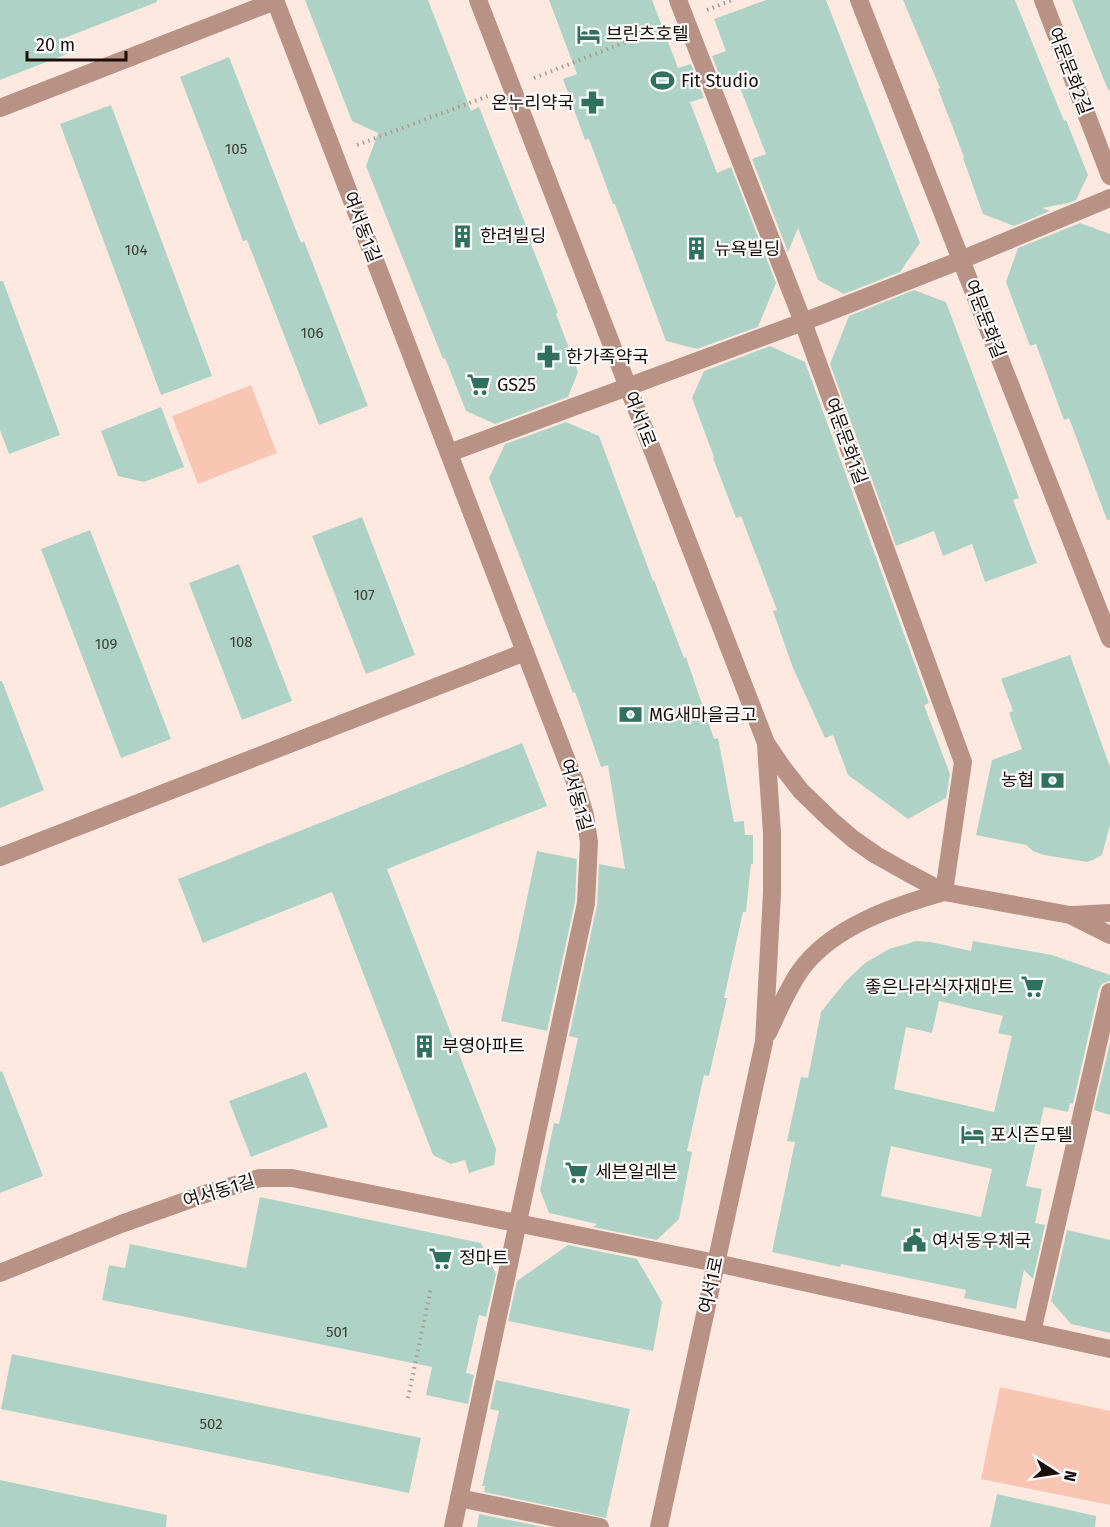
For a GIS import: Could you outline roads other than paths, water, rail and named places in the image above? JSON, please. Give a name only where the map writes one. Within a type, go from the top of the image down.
[{"type":"street","name":"여서1로","points":[[478,0],[766,743],[801,791],[853,839],[876,855],[944,892]]},
{"type":"street","name":"여문문화1길","points":[[678,0],[803,322],[963,762],[944,892]]},
{"type":"street","name":"여문문화길","points":[[859,0],[1110,639]]},
{"type":"street","name":"여문문화2길","points":[[1043,0],[1110,176]]},
{"type":"street","points":[[0,108],[275,1]]},
{"type":"street","name":"여서동1길","points":[[275,1],[575,782],[585,814],[590,842],[586,903],[453,1527]]},
{"type":"street","points":[[449,453],[803,322],[1110,198]]},
{"type":"street","points":[[0,857],[525,652]]},
{"type":"street","points":[[764,1042],[772,883],[772,833],[766,743]]},
{"type":"street","points":[[764,1042],[800,971],[813,955],[851,928],[908,902],[944,892],[1070,915],[1110,914]]},
{"type":"street","points":[[1070,915],[1110,935]]},
{"type":"street","points":[[1032,1332],[1110,992]]},
{"type":"street","name":"여서1로","points":[[659,1527],[764,1042]]},
{"type":"street","name":"여서동1길","points":[[0,1273],[208,1193],[260,1178],[292,1178],[716,1263],[1110,1349]]},
{"type":"street","points":[[459,1498],[600,1527]]},
{"type":"place","name":"브린츠호텔","points":[[588,34]]},
{"type":"place","name":"Fit Studio","points":[[663,81]]},
{"type":"place","name":"온누리약국","points":[[592,103]]},
{"type":"place","name":"한려빌딩","points":[[462,236]]},
{"type":"place","name":"뉴욕빌딩","points":[[696,249]]},
{"type":"place","name":"한가족약국","points":[[548,357]]},
{"type":"place","name":"GS25","points":[[479,385]]},
{"type":"place","name":"MG새마을금고","points":[[631,715]]},
{"type":"place","name":"농협","points":[[1052,780]]},
{"type":"place","name":"좋은나라식자재마트","points":[[1032,987]]},
{"type":"place","name":"부영아파트","points":[[424,1046]]},
{"type":"place","name":"포시즌모텔","points":[[972,1135]]},
{"type":"place","name":"세븐일레븐","points":[[577,1172]]},
{"type":"place","name":"여서동우체국","points":[[914,1241]]},
{"type":"place","name":"정마트","points":[[441,1258]]}]
